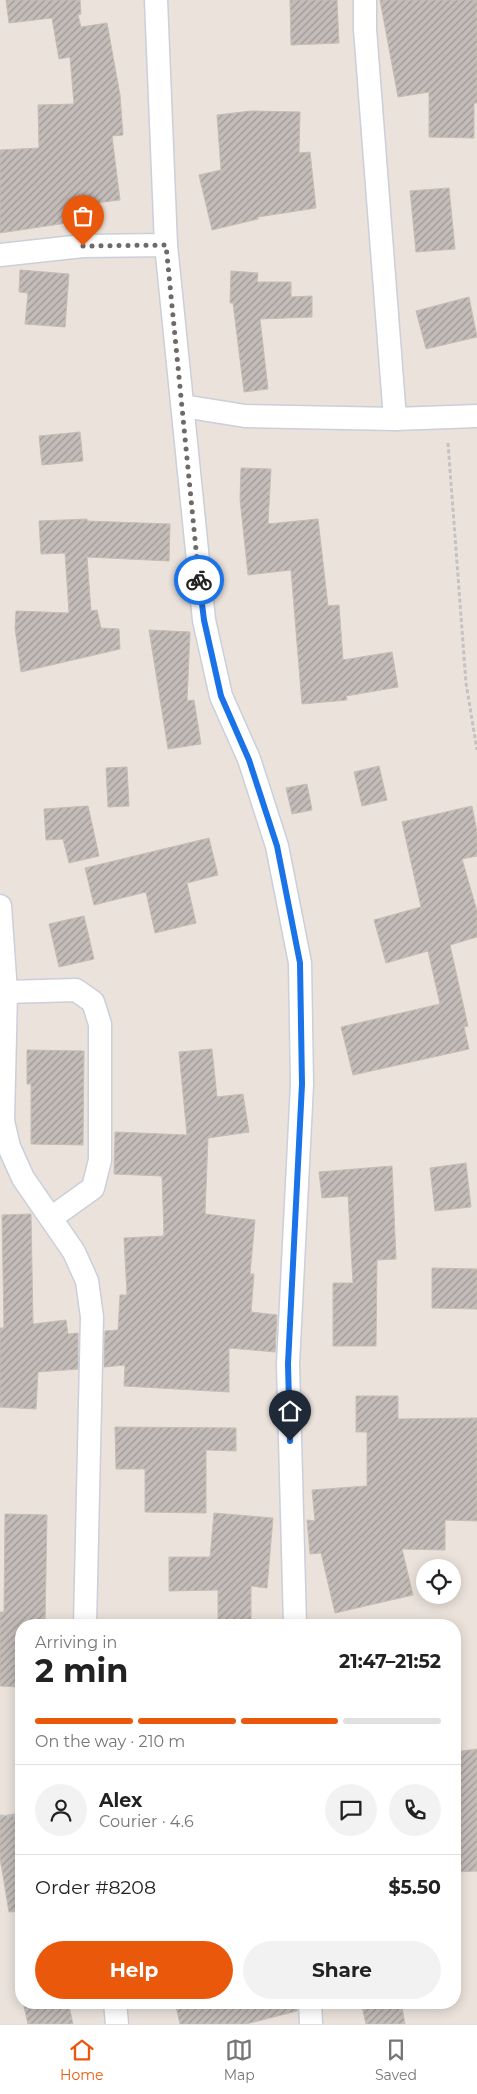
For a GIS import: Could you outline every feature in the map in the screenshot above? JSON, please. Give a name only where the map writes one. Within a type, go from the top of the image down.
[{"type":"street","points":[[156,0],[166,245],[204,620],[221,696],[249,760],[277,846],[300,963],[302,1084],[288,1364],[294,1619]]},
{"type":"street","points":[[365,0],[365,29],[395,419]]},
{"type":"street","points":[[0,255],[83,246],[166,245]]},
{"type":"street","points":[[183,406],[245,416],[395,419],[477,416]]},
{"type":"street","points":[[0,906],[6,992],[3,1121],[8,1147],[24,1178],[74,1252],[87,1281],[92,1317],[85,1619]]},
{"type":"street","points":[[6,992],[76,990],[93,1002],[100,1024],[100,1160],[93,1188],[51,1218]]},
{"type":"street","points":[[116,2009],[117,2024]]},
{"type":"street","points":[[310,2009],[311,2024]]},
{"type":"path","points":[[446,417],[466,683],[477,750]]},
{"type":"path","points":[[0,1816],[15,1816]]},
{"type":"building","points":[[6,0],[80,0],[81,14],[78,15],[81,27],[107,23],[120,95],[123,135],[112,136],[120,200],[78,205],[80,221],[0,233],[0,150],[39,148],[38,105],[74,104],[70,57],[59,59],[52,18],[9,23]]},
{"type":"building","points":[[290,0],[337,0],[339,43],[291,45]]},
{"type":"building","points":[[380,0],[477,0],[477,103],[474,103],[474,138],[429,137],[429,92],[398,97]]},
{"type":"building","points":[[251,111],[300,112],[299,153],[310,152],[316,208],[258,217],[258,219],[212,230],[199,175],[221,170],[217,115]]},
{"type":"building","points":[[449,188],[455,249],[416,252],[410,191]]},
{"type":"building","points":[[20,270],[69,274],[65,327],[25,324],[28,293],[19,292]]},
{"type":"building","points":[[231,271],[258,273],[257,282],[291,282],[291,297],[312,296],[312,317],[260,319],[268,389],[244,392],[233,303],[230,303]]},
{"type":"building","points":[[469,297],[477,337],[426,349],[416,311]]},
{"type":"building","points":[[80,432],[83,461],[42,465],[39,436]]},
{"type":"building","points":[[241,468],[271,469],[268,524],[318,519],[328,606],[339,605],[343,660],[392,652],[398,687],[346,696],[347,700],[302,704],[291,570],[248,575],[240,499]]},
{"type":"building","points":[[87,519],[87,521],[170,524],[169,561],[87,557],[91,611],[97,610],[101,628],[119,629],[120,649],[21,672],[15,628],[16,611],[69,613],[65,553],[41,554],[39,521]]},
{"type":"building","points":[[149,630],[190,632],[187,701],[194,700],[201,744],[168,749]]},
{"type":"building","points":[[379,766],[387,800],[362,806],[354,772]]},
{"type":"building","points":[[127,767],[129,806],[108,807],[106,768]]},
{"type":"building","points":[[307,784],[312,810],[292,814],[286,788]]},
{"type":"building","points":[[88,806],[99,856],[69,863],[63,839],[46,840],[44,809]]},
{"type":"building","points":[[472,806],[477,832],[477,856],[462,859],[477,911],[477,937],[450,945],[468,1026],[464,1027],[469,1049],[353,1075],[341,1027],[440,1004],[428,951],[386,963],[374,920],[421,907],[402,822]]},
{"type":"building","points":[[209,838],[218,875],[187,883],[196,923],[155,933],[146,892],[94,905],[85,868]]},
{"type":"building","points":[[84,916],[94,959],[59,967],[49,924]]},
{"type":"building","points":[[212,1049],[217,1097],[243,1094],[249,1132],[208,1138],[205,1214],[255,1220],[250,1274],[254,1274],[251,1312],[277,1315],[275,1352],[229,1348],[229,1392],[124,1386],[125,1365],[104,1367],[105,1331],[118,1330],[120,1295],[127,1295],[124,1238],[164,1236],[162,1176],[114,1174],[115,1132],[187,1135],[179,1052]]},
{"type":"building","points":[[27,1050],[84,1051],[83,1145],[31,1144],[31,1084],[27,1084]]},
{"type":"building","points":[[466,1163],[471,1207],[435,1211],[430,1168]]},
{"type":"building","points":[[392,1166],[396,1259],[377,1260],[376,1346],[333,1346],[333,1283],[353,1283],[348,1196],[322,1198],[319,1172]]},
{"type":"building","points":[[31,1214],[33,1324],[66,1320],[68,1334],[78,1333],[78,1369],[38,1372],[36,1409],[0,1407],[0,1328],[4,1328],[2,1215]]},
{"type":"building","points":[[432,1268],[477,1269],[477,1309],[432,1308]]},
{"type":"building","points":[[356,1396],[398,1396],[398,1419],[477,1418],[477,1521],[445,1520],[445,1550],[402,1549],[413,1595],[335,1613],[321,1553],[310,1554],[307,1520],[315,1521],[312,1490],[367,1486],[367,1432],[356,1432]]},
{"type":"building","points":[[115,1427],[236,1428],[236,1451],[206,1450],[206,1513],[145,1512],[145,1469],[116,1469]]},
{"type":"building","points":[[214,1513],[273,1518],[267,1588],[251,1586],[251,1619],[218,1619],[218,1590],[169,1591],[169,1557],[210,1557]]},
{"type":"building","points":[[5,1514],[47,1515],[45,1619],[15,1619],[15,1687],[0,1686],[0,1612],[4,1612]]},
{"type":"building","points":[[477,1749],[477,1871],[461,1872],[461,1751]]},
{"type":"building","points":[[15,1814],[15,1912],[9,1912],[0,1858],[0,1817]]},
{"type":"building","points":[[25,2009],[70,2009],[73,2024],[28,2024]]},
{"type":"building","points":[[177,2009],[297,2009],[297,2011],[246,2024],[180,2024]]},
{"type":"building","points":[[363,2009],[402,2009],[405,2024],[366,2024]]},
{"type":"way so far","points":[[83,246],[166,245],[199,580]]},
{"type":"route","points":[[199,580],[204,620],[221,696],[249,760],[277,846],[300,963],[302,1084],[288,1364],[290,1441]]}]
